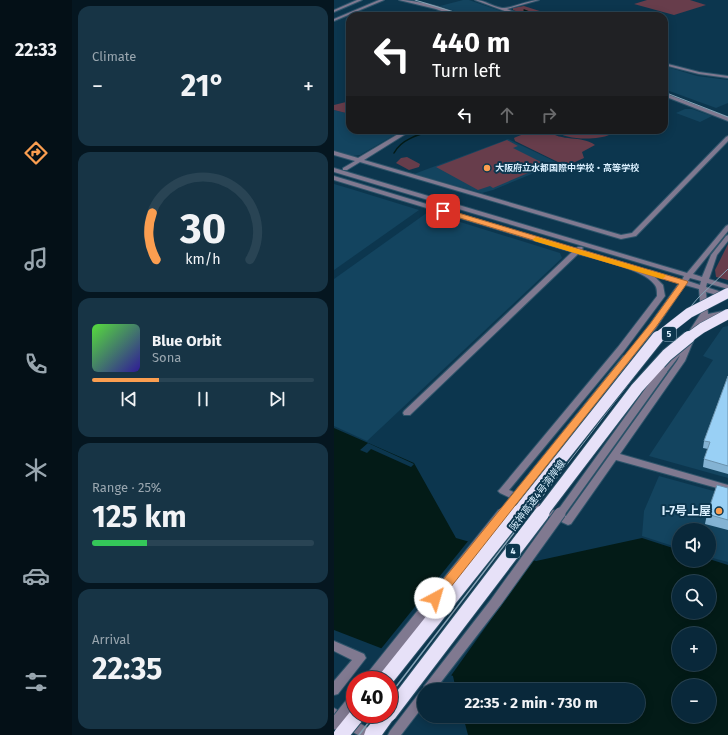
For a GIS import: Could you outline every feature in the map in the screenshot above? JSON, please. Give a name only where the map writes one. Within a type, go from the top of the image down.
[{"type":"highway","name":"阪神高速4号湾岸線","points":[[392,671],[620,382],[655,340],[667,328],[699,307],[728,293]]},
{"type":"highway","name":"5","points":[[620,382],[660,342],[679,327],[708,308],[728,300]]},
{"type":"highway","name":"阪神高速4号湾岸線","points":[[398,702],[637,388],[658,363],[674,348],[728,312]]},
{"type":"highway","points":[[341,735],[351,723]]},
{"type":"highway","name":"阪神高速4号湾岸線","points":[[372,735],[382,723]]},
{"type":"street","points":[[334,7],[350,0]]},
{"type":"street","points":[[334,11],[360,0]]},
{"type":"street","points":[[353,12],[382,0]]},
{"type":"street","points":[[401,0],[448,12]]},
{"type":"street","points":[[477,0],[511,12]]},
{"type":"street","points":[[503,9],[537,0]]},
{"type":"street","points":[[334,20],[346,15]]},
{"type":"street","points":[[668,65],[699,73],[728,77]]},
{"type":"street","points":[[668,96],[728,119]]},
{"type":"street","points":[[345,169],[403,134]]},
{"type":"street","points":[[334,153],[621,237],[629,237],[634,235],[728,138]]},
{"type":"street","points":[[334,170],[584,245],[703,284],[728,296]]},
{"type":"street","points":[[334,178],[632,268],[686,279]]},
{"type":"street","points":[[376,671],[653,326],[686,279],[728,227]]},
{"type":"street","points":[[433,683],[496,602],[663,371],[703,319],[705,313],[703,284],[714,255],[728,237]]},
{"type":"street","points":[[407,413],[584,245]]},
{"type":"street","points":[[632,268],[654,279],[660,284],[662,288],[661,296],[621,349],[504,491],[568,521],[681,362],[693,332]]},
{"type":"street","points":[[703,284],[728,287]]},
{"type":"street","points":[[703,319],[714,314],[728,312]]},
{"type":"street","points":[[615,456],[728,488]]},
{"type":"street","points":[[334,690],[360,658],[335,646]]},
{"type":"street","points":[[394,735],[417,705]]},
{"type":"street","points":[[334,724],[346,709]]},
{"type":"street","points":[[334,714],[369,735]]},
{"type":"shaded area","points":[[463,0],[469,0],[504,12],[457,12],[440,6]]},
{"type":"shaded area","points":[[647,0],[690,0],[706,5],[674,15],[668,13],[668,12],[634,4]]},
{"type":"shaded area","points":[[524,6],[543,12],[518,12],[513,10],[513,8]]},
{"type":"shaded area","points":[[668,67],[697,76],[728,80],[728,103],[716,108],[668,90]]},
{"type":"shaded area","points":[[346,102],[346,113],[334,110],[334,105]]},
{"type":"shaded area","points":[[685,109],[692,109],[712,116],[700,122],[676,113]]},
{"type":"shaded area","points":[[334,110],[346,113],[346,134],[396,134],[360,155],[352,156],[334,150]]},
{"type":"shaded area","points":[[524,134],[554,134],[565,138],[584,140],[595,145],[582,152],[584,158],[566,166],[515,141],[514,138]]},
{"type":"shaded area","points":[[560,134],[609,135],[590,139]]},
{"type":"shaded area","name":"大阪府立水都国際中学校・高等学校","points":[[508,139],[558,163],[493,190],[482,193],[414,174]]},
{"type":"shaded area","name":"大阪府立水都国際中学校・高等学校","points":[[507,140],[518,146],[513,148],[547,165],[493,188],[490,186],[478,190],[436,167]]},
{"type":"shaded area","points":[[407,157],[420,164],[419,167],[409,170],[396,163],[401,158]]},
{"type":"shaded area","points":[[334,184],[351,189],[419,210],[334,270]]},
{"type":"shaded area","points":[[428,212],[560,253],[562,258],[367,441],[334,426],[334,279]]},
{"type":"shaded area","points":[[728,244],[728,280],[716,277],[715,270]]},
{"type":"shaded area","points":[[728,326],[728,478],[649,456],[713,360],[703,356],[723,327]]},
{"type":"shaded area","points":[[334,428],[414,463],[456,538],[536,561],[642,538],[672,548],[672,567],[716,567],[716,561],[728,565],[728,735],[468,735],[465,723],[645,723],[645,683],[454,683],[453,676],[334,630]]},
{"type":"shaded area","points":[[659,476],[728,495],[728,562],[716,559],[716,523],[672,523],[672,546],[642,536],[644,511]]},
{"type":"pier","points":[[368,443],[414,464],[411,467],[371,449],[367,453],[360,450]]},
{"type":"pier","points":[[469,540],[535,558],[450,677],[380,650]]},
{"type":"building","points":[[728,376],[728,466],[704,459],[710,442],[704,441]]},
{"type":"building","name":"I-7号上屋","points":[[717,485],[728,488],[728,520],[707,514]]},
{"type":"waterway","points":[[524,10],[529,12]]},
{"type":"waterway","points":[[394,153],[397,148],[407,140],[422,134]]},
{"type":"tram line","points":[[415,0],[454,12]]},
{"type":"tram line","points":[[668,94],[728,117]]},
{"type":"tram line","points":[[529,514],[667,334],[698,298],[728,269]]},
{"type":"tram line","points":[[398,684],[529,513]]},
{"type":"tram line","points":[[398,673],[472,578]]},
{"type":"tram line","points":[[350,735],[360,723]]},
{"type":"tram line","points":[[359,735],[368,723]]},
{"type":"slow traffic","points":[[536,239],[662,276]]},
{"type":"place","name":"大阪府立水都国際中学校・高等学校","points":[[487,168]]},
{"type":"place","name":"I-7号上屋","points":[[719,511]]},
{"type":"route","points":[[435,598],[653,326],[684,282],[443,211]]}]
